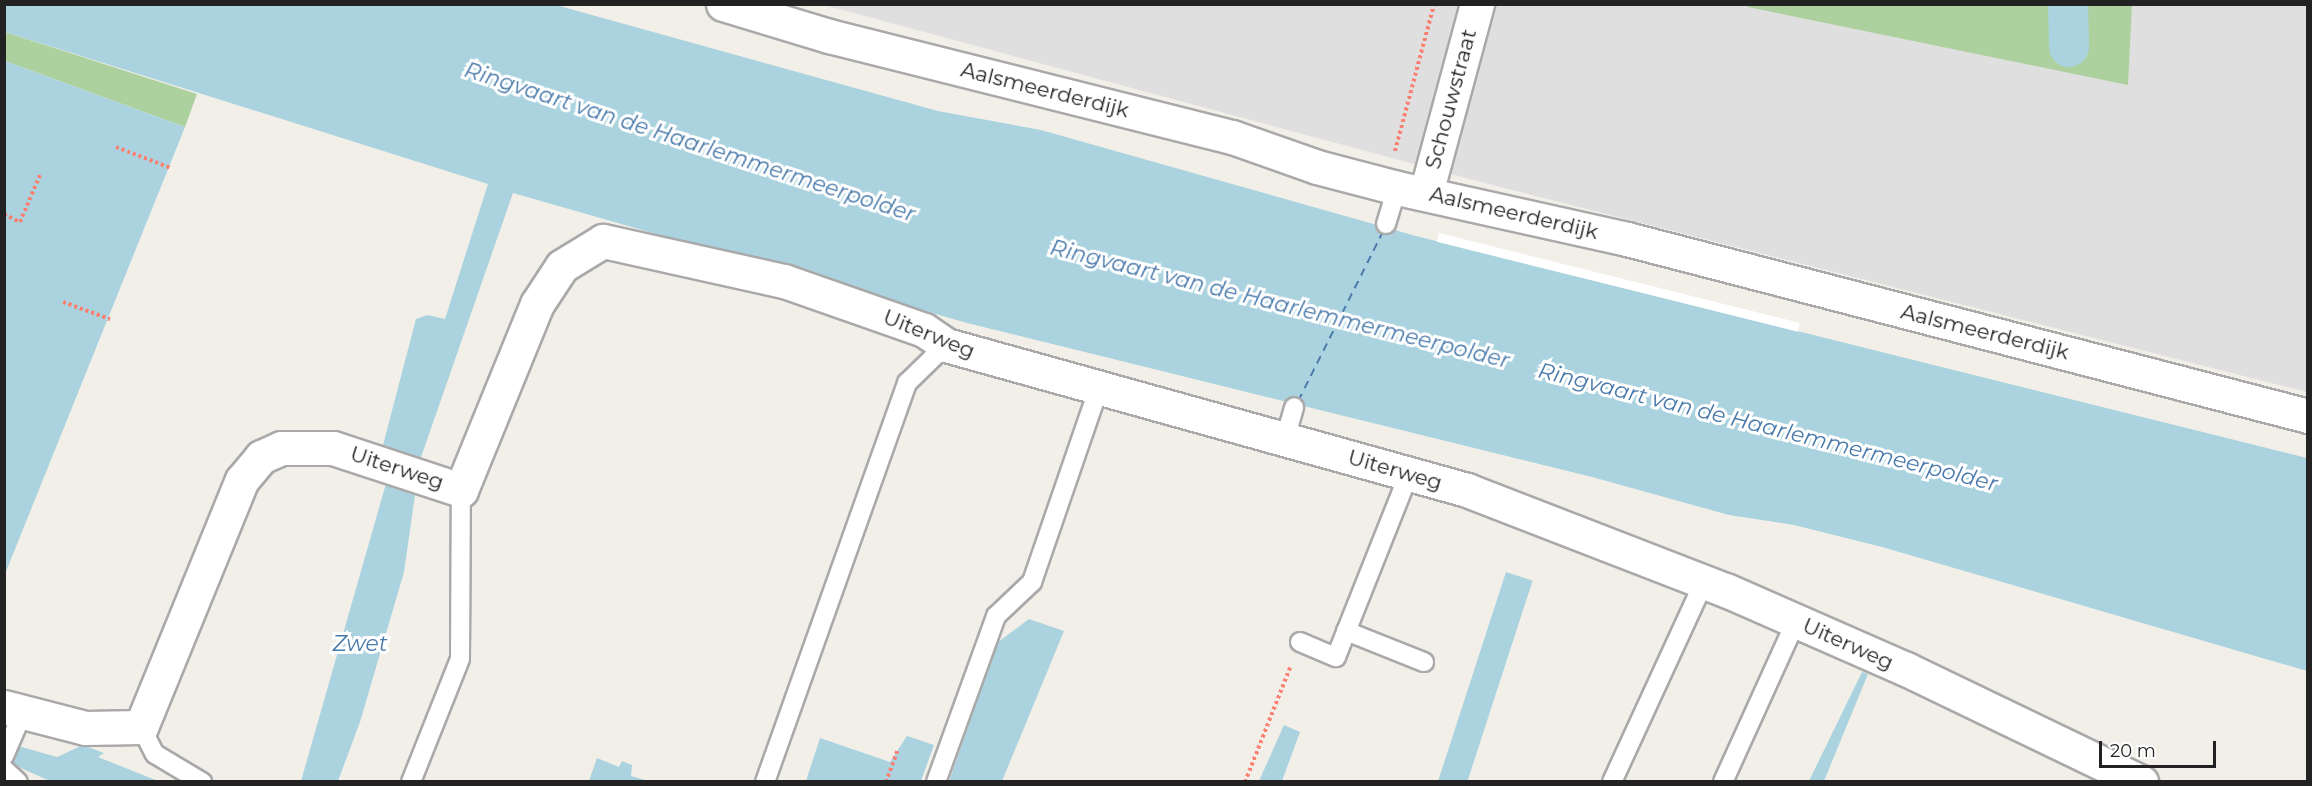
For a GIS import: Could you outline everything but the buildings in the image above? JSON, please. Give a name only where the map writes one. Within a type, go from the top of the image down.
[{"type":"street","name":"Aalsmeerderdijk","points":[[723,4],[829,36],[1232,137],[1317,166],[1627,239],[2307,416]]},
{"type":"street","name":"Schouwstraat","points":[[1403,188],[1477,4]]},
{"type":"street","name":"Uiterweg","points":[[141,727],[242,480],[261,457],[281,448],[308,446],[374,459],[461,490],[537,304],[562,266],[603,241],[784,281],[924,330],[946,345],[1467,490],[1704,582],[1796,621],[2141,782]]},
{"type":"street","points":[[14,718],[85,728],[141,727]]},
{"type":"lane","points":[[1386,224],[1403,188]]},
{"type":"lane","points":[[765,782],[907,383],[946,345]]},
{"type":"lane","points":[[936,782],[996,616],[1032,582],[1099,387]]},
{"type":"lane","points":[[1285,439],[1294,407]]},
{"type":"lane","points":[[1300,642],[1336,657],[1409,474]]},
{"type":"lane","points":[[411,782],[460,659],[461,490]]},
{"type":"lane","points":[[1612,782],[1704,582]]},
{"type":"lane","points":[[1723,782],[1796,621]]},
{"type":"lane","points":[[1346,630],[1424,662]]},
{"type":"lane","points":[[4,756],[14,718]]},
{"type":"lane","points":[[141,727],[155,754],[202,782]]},
{"type":"lane","points":[[4,769],[18,782]]},
{"type":"path","points":[[1403,188],[1434,4]]},
{"type":"path","points":[[116,147],[171,168]]},
{"type":"path","points":[[4,214],[20,222],[39,175]]},
{"type":"path","points":[[63,302],[110,320]]},
{"type":"path","points":[[1245,782],[1300,642]]},
{"type":"path","points":[[886,782],[897,750]]},
{"type":"shaded area","points":[[824,5],[2307,5],[2307,392],[1496,186]]},
{"type":"green space","points":[[1748,5],[2132,5],[2128,85],[1748,7]]},
{"type":"green space","points":[[5,32],[197,94],[185,127],[5,61]]},
{"type":"water","points":[[5,5],[556,5],[938,111],[1041,130],[1416,236],[2307,458],[2307,671],[1882,547],[1794,525],[1729,515],[1592,477],[967,323],[513,193],[420,460],[404,572],[360,722],[338,781],[301,781],[387,480],[393,449],[383,445],[416,319],[427,315],[445,319],[488,184],[5,32]]},
{"type":"water","points":[[4,61],[185,127],[5,574]]},
{"type":"water","points":[[1506,572],[1533,581],[1467,782],[1438,782]]},
{"type":"water","points":[[1029,619],[1064,631],[1002,781],[949,781],[998,642]]},
{"type":"water","points":[[1862,672],[1868,674],[1824,781],[1809,781]]},
{"type":"water","points":[[1284,725],[1300,732],[1282,781],[1259,781]]},
{"type":"water","points":[[907,736],[934,745],[921,781],[806,781],[820,738],[890,762]]},
{"type":"water","points":[[4,742],[57,757],[83,745],[104,753],[98,757],[158,781],[50,781],[5,761]]},
{"type":"water","points":[[597,758],[619,767],[622,761],[632,765],[631,776],[649,781],[589,781]]},
{"type":"pier","points":[[1439,233],[1800,323],[1798,332],[1437,242]]},
{"type":"waterway","points":[[2068,4],[2069,47]]},
{"type":"ferry route","points":[[1298,401],[1383,231]]},
{"type":"water label","name":"Ringvaart van de Haarlemmermeerpolder","points":[[690,142]]},
{"type":"water label","name":"Ringvaart van de Haarlemmermeerpolder","points":[[1280,304]]},
{"type":"water label","name":"Ringvaart van de Haarlemmermeerpolder","points":[[1768,427]]},
{"type":"water label","name":"Zwet","points":[[360,644]]}]
